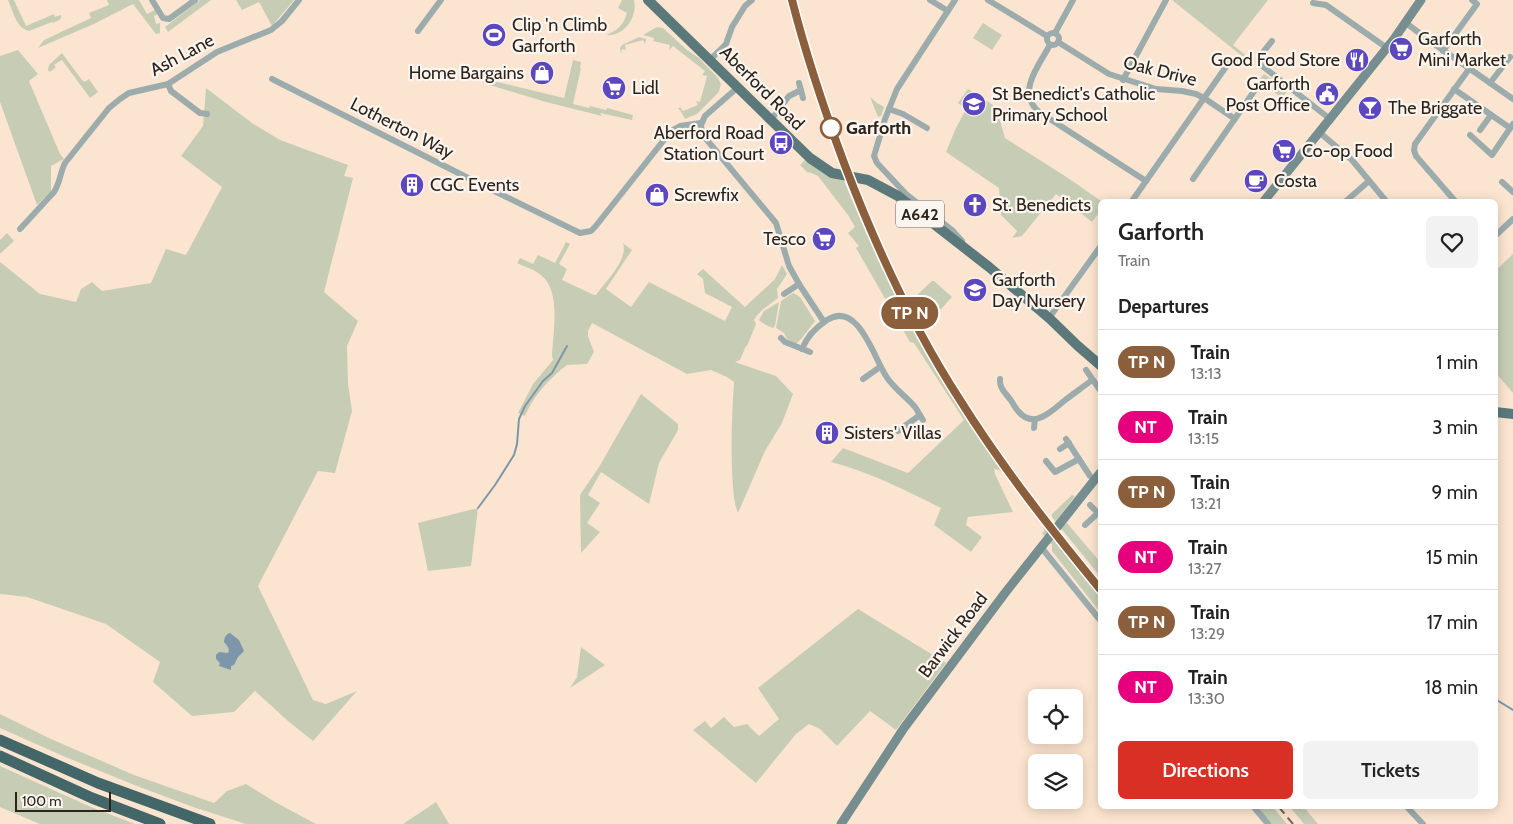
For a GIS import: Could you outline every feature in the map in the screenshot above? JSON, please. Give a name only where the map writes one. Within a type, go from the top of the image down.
[{"type":"highway","points":[[0,740],[98,783],[210,824]]},
{"type":"highway","points":[[0,756],[92,798],[160,824]]},
{"type":"main road","name":"Aberford Road","points":[[648,0],[810,158],[832,173],[868,180],[898,196],[969,251],[1049,318],[1098,363]]},
{"type":"main road","points":[[1498,412],[1513,414]]},
{"type":"street","points":[[152,0],[162,18],[169,19],[195,0]]},
{"type":"street","name":"Ash Lane","points":[[20,229],[58,187],[61,171],[65,163],[109,108],[129,93],[168,84],[217,52],[261,35],[277,26],[299,0]]},
{"type":"street","points":[[418,30],[441,0]]},
{"type":"street","points":[[710,60],[726,44],[732,27],[746,5],[752,0]]},
{"type":"street","points":[[930,0],[948,11]]},
{"type":"street","points":[[955,0],[897,89],[874,152],[874,158],[906,194],[952,230],[969,251]]},
{"type":"street","points":[[988,0],[1047,36]]},
{"type":"street","points":[[1047,36],[1055,33],[1073,0]]},
{"type":"street","points":[[1266,199],[1387,48],[1421,0]]},
{"type":"street","points":[[1444,51],[1477,4],[1472,0]]},
{"type":"street","points":[[1123,80],[1165,1]]},
{"type":"street","points":[[1313,3],[1326,5],[1387,48]]},
{"type":"street","points":[[1406,23],[1513,99]]},
{"type":"street","points":[[1050,45],[1058,42],[1059,38],[1055,33]]},
{"type":"street","points":[[1047,36],[1047,41],[1050,45]]},
{"type":"street","points":[[1272,41],[1260,58],[1261,65],[1330,119]]},
{"type":"street","name":"Oak Drive","points":[[1058,42],[1097,67],[1123,80],[1156,89],[1191,93],[1204,98]]},
{"type":"street","points":[[1050,45],[1030,83],[1028,94],[1032,104],[1039,112],[1146,181]]},
{"type":"street","points":[[1490,83],[1510,57]]},
{"type":"street","points":[[1133,199],[1230,61]]},
{"type":"street","points":[[1453,199],[1416,156],[1414,150],[1415,144],[1469,68]]},
{"type":"street","name":"Lotherton Way","points":[[272,79],[488,188],[580,232],[586,233],[595,227],[671,131],[680,126],[702,123]]},
{"type":"street","points":[[168,84],[171,91],[200,113],[207,114]]},
{"type":"street","points":[[771,120],[789,96],[800,87],[803,98]]},
{"type":"street","points":[[1193,179],[1257,87]]},
{"type":"street","points":[[737,88],[705,116],[701,129],[705,138],[776,223],[786,261],[824,322]]},
{"type":"street","points":[[1454,89],[1491,115],[1512,126],[1492,155],[1470,135]]},
{"type":"street","points":[[1204,98],[1235,120]]},
{"type":"street","points":[[889,109],[903,114],[927,128]]},
{"type":"street","points":[[1480,130],[1491,115]]},
{"type":"street","points":[[1319,132],[1346,155],[1384,199]]},
{"type":"street","points":[[1348,199],[1369,181]]},
{"type":"street","points":[[1502,182],[1513,192]]},
{"type":"street","points":[[1498,233],[1513,219]]},
{"type":"street","points":[[1049,318],[1098,250]]},
{"type":"street","points":[[784,294],[799,284]]},
{"type":"street","points":[[802,349],[808,337],[830,318],[838,316],[855,322],[864,333],[887,378],[922,418],[898,431]]},
{"type":"street","points":[[781,338],[785,342],[810,352]]},
{"type":"street","points":[[863,379],[880,367]]},
{"type":"street","points":[[1086,370],[1098,388]]},
{"type":"street","points":[[1000,379],[1002,389],[1018,412],[1026,417],[1035,419],[1047,415],[1092,380]]},
{"type":"street","points":[[1034,428],[1035,419]]},
{"type":"street","points":[[1060,449],[1068,441],[1090,476],[1097,477]]},
{"type":"street","points":[[1046,461],[1055,472],[1079,459]]},
{"type":"street","name":"Barwick Road","points":[[841,824],[904,728],[994,607],[1097,477]]},
{"type":"street","points":[[1090,505],[1098,513]]},
{"type":"street","points":[[1085,524],[1098,515]]},
{"type":"street","points":[[1042,547],[1098,617]]},
{"type":"street","points":[[1256,809],[1268,824]]},
{"type":"street","points":[[1409,809],[1424,824]]},
{"type":"green space","points":[[8,0],[14,0],[26,26],[54,14],[55,17],[61,15],[61,18],[53,23],[29,31],[18,23]]},
{"type":"green space","points":[[107,0],[139,0],[147,14],[155,10],[158,14],[154,16],[156,24],[160,23],[160,33],[156,34],[133,4],[96,23],[38,48],[44,40],[91,18],[89,13],[109,5]]},
{"type":"green space","points":[[200,0],[211,0],[168,32],[165,27]]},
{"type":"green space","points":[[236,0],[294,0],[272,26],[259,2],[242,10]]},
{"type":"green space","points":[[622,0],[634,0],[635,6],[632,19],[619,33],[606,35],[620,27],[624,21],[627,13],[618,8]]},
{"type":"green space","points":[[1172,0],[1268,0],[1233,45],[1249,58],[1247,60]]},
{"type":"green space","points":[[983,23],[1002,35],[992,50],[973,38]]},
{"type":"green space","points":[[657,27],[663,28],[687,50],[699,58],[718,78],[721,84],[717,94],[697,114],[685,119],[678,109],[680,107],[683,111],[698,105],[696,101],[700,102],[707,76],[702,75],[705,71],[673,46],[669,50],[670,45],[653,41],[654,38],[643,35]]},
{"type":"green space","points":[[639,37],[646,39],[645,44],[643,40],[625,45],[626,50],[622,49],[621,54],[620,48],[622,45]]},
{"type":"green space","points":[[18,50],[38,74],[29,81],[60,154],[64,159],[51,166],[51,191],[37,205],[0,102],[0,56]]},
{"type":"green space","points":[[62,53],[82,80],[85,82],[89,79],[98,92],[90,98],[62,60],[54,65],[56,67],[50,72],[48,70],[49,65]]},
{"type":"green space","points":[[573,60],[581,62],[581,68],[573,104],[606,110],[607,108],[633,115],[632,120],[600,113],[602,116],[483,83],[485,79],[564,98]]},
{"type":"green space","points":[[1264,74],[1288,90],[1282,98],[1258,81]]},
{"type":"green space","points":[[206,88],[252,123],[280,140],[348,165],[344,176],[353,178],[324,292],[358,321],[347,346],[348,384],[352,411],[335,473],[318,471],[258,586],[313,700],[326,704],[357,691],[313,741],[255,691],[234,712],[192,716],[153,682],[160,662],[106,624],[27,597],[0,594],[0,262],[40,294],[76,302],[81,289],[92,282],[102,291],[151,283],[166,249],[186,255],[222,187],[181,156],[203,126]]},
{"type":"green space","points":[[968,89],[996,107],[1005,138],[1098,199],[1098,214],[1092,222],[1056,194],[1022,236],[1012,238],[1017,231],[1001,215],[999,188],[946,152],[966,109],[958,103]]},
{"type":"green space","points":[[870,97],[884,107],[881,116],[878,117]]},
{"type":"green space","points":[[805,160],[827,176],[844,181],[884,272],[916,333],[957,404],[1003,471],[994,469],[1013,512],[968,517],[966,525],[982,537],[971,552],[934,525],[941,508],[873,476],[831,462],[843,448],[908,473],[964,420],[914,343],[910,342],[856,248],[859,246],[848,233],[855,227],[848,215],[818,176],[808,173],[800,165]]},
{"type":"green space","points":[[7,233],[14,241],[0,254],[0,240]]},
{"type":"green space","points":[[566,242],[570,244],[559,264],[567,269],[562,280],[596,295],[623,256],[623,243],[632,250],[606,289],[631,307],[649,282],[725,321],[732,307],[705,293],[703,279],[697,274],[703,269],[745,307],[775,279],[782,265],[787,274],[777,289],[778,298],[756,316],[754,320],[756,324],[747,346],[740,360],[735,362],[776,376],[793,394],[782,423],[765,451],[738,513],[734,498],[732,471],[734,382],[727,377],[711,370],[687,374],[592,323],[588,336],[594,352],[587,364],[567,365],[543,388],[525,416],[518,413],[533,384],[553,360],[554,302],[548,283],[542,276],[517,263],[520,258],[533,264],[538,255],[555,263]]},
{"type":"green space","points":[[1513,254],[1513,393],[1498,376],[1498,268]]},
{"type":"green space","points":[[932,281],[952,297],[931,320],[917,295]]},
{"type":"green space","points":[[793,293],[800,297],[815,321],[796,344],[787,339],[784,333],[776,328],[781,301]]},
{"type":"green space","points":[[779,302],[775,326],[773,328],[765,325],[759,320],[764,311]]},
{"type":"green space","points":[[641,394],[678,424],[678,430],[659,463],[649,504],[601,472],[588,495],[600,503],[587,523],[600,532],[581,553],[580,495],[599,467]]},
{"type":"green space","points":[[1072,495],[1075,496],[1056,522],[1052,514]]},
{"type":"green space","points":[[478,508],[471,566],[428,571],[418,523]]},
{"type":"green space","points":[[1043,523],[1098,592],[1098,609],[1052,551],[1052,545],[1042,533],[1044,531]]},
{"type":"green space","points":[[1067,523],[1098,560],[1098,574],[1060,527]]},
{"type":"green space","points":[[858,609],[946,663],[896,730],[870,711],[837,746],[820,729],[809,724],[796,734],[756,783],[693,730],[705,721],[711,728],[724,717],[734,727],[747,724],[759,736],[779,719],[758,688]]},
{"type":"green space","points":[[581,647],[605,665],[570,688],[577,677]]},
{"type":"green space","points":[[0,714],[51,739],[134,775],[214,803],[227,791],[246,784],[316,824],[246,824],[193,807],[63,756],[0,728]]},
{"type":"green space","points":[[0,766],[91,807],[135,824],[40,824],[0,807]]},
{"type":"green space","points":[[436,802],[449,824],[403,824]]},
{"type":"green space","points":[[1258,809],[1274,809],[1287,824],[1270,824]]},
{"type":"green space","points":[[1292,809],[1306,809],[1318,824],[1304,824]]},
{"type":"water","points":[[230,633],[239,640],[244,651],[234,665],[231,666],[231,670],[219,666],[220,663],[216,659],[216,655],[219,652],[228,653],[228,647],[224,641],[226,635]]},
{"type":"waterway","points":[[478,508],[514,455],[519,419],[525,406],[543,381],[552,373],[567,346]]},
{"type":"waterway","points":[[1498,701],[1513,710]]},
{"type":"railway","points":[[792,0],[806,52],[840,156],[882,258],[906,307],[960,400],[993,449],[1045,520],[1098,586]]},
{"type":"railway","points":[[1280,809],[1293,824]]},
{"type":"train","points":[[792,0],[814,81],[829,123],[865,219],[893,281],[935,360],[985,439],[1013,479],[1098,587]]},
{"type":"place","name":"Clip 'n Climb Garforth","points":[[494,35]]},
{"type":"place","name":"Garforth Mini Market","points":[[1401,49]]},
{"type":"place","name":"Good Food Store","points":[[1357,60]]},
{"type":"place","name":"Home Bargains","points":[[542,73]]},
{"type":"place","name":"Lidl","points":[[614,88]]},
{"type":"place","name":"Garforth Post Office","points":[[1327,94]]},
{"type":"place","name":"St Benedict's Catholic Primary School","points":[[974,104]]},
{"type":"place","name":"The Briggate","points":[[1370,108]]},
{"type":"place","name":"Garforth","points":[[831,128]]},
{"type":"place","name":"Aberford Road Station Court","points":[[781,143]]},
{"type":"place","name":"Co-op Food","points":[[1284,151]]},
{"type":"place","name":"Costa","points":[[1256,181]]},
{"type":"place","name":"CGC Events","points":[[412,185]]},
{"type":"place","name":"Screwfix","points":[[657,195]]},
{"type":"place","name":"St. Benedicts","points":[[975,205]]},
{"type":"place","name":"Tesco","points":[[824,239]]},
{"type":"place","name":"Garforth Day Nursery","points":[[975,290]]},
{"type":"place","name":"Sisters' Villas","points":[[827,433]]}]
